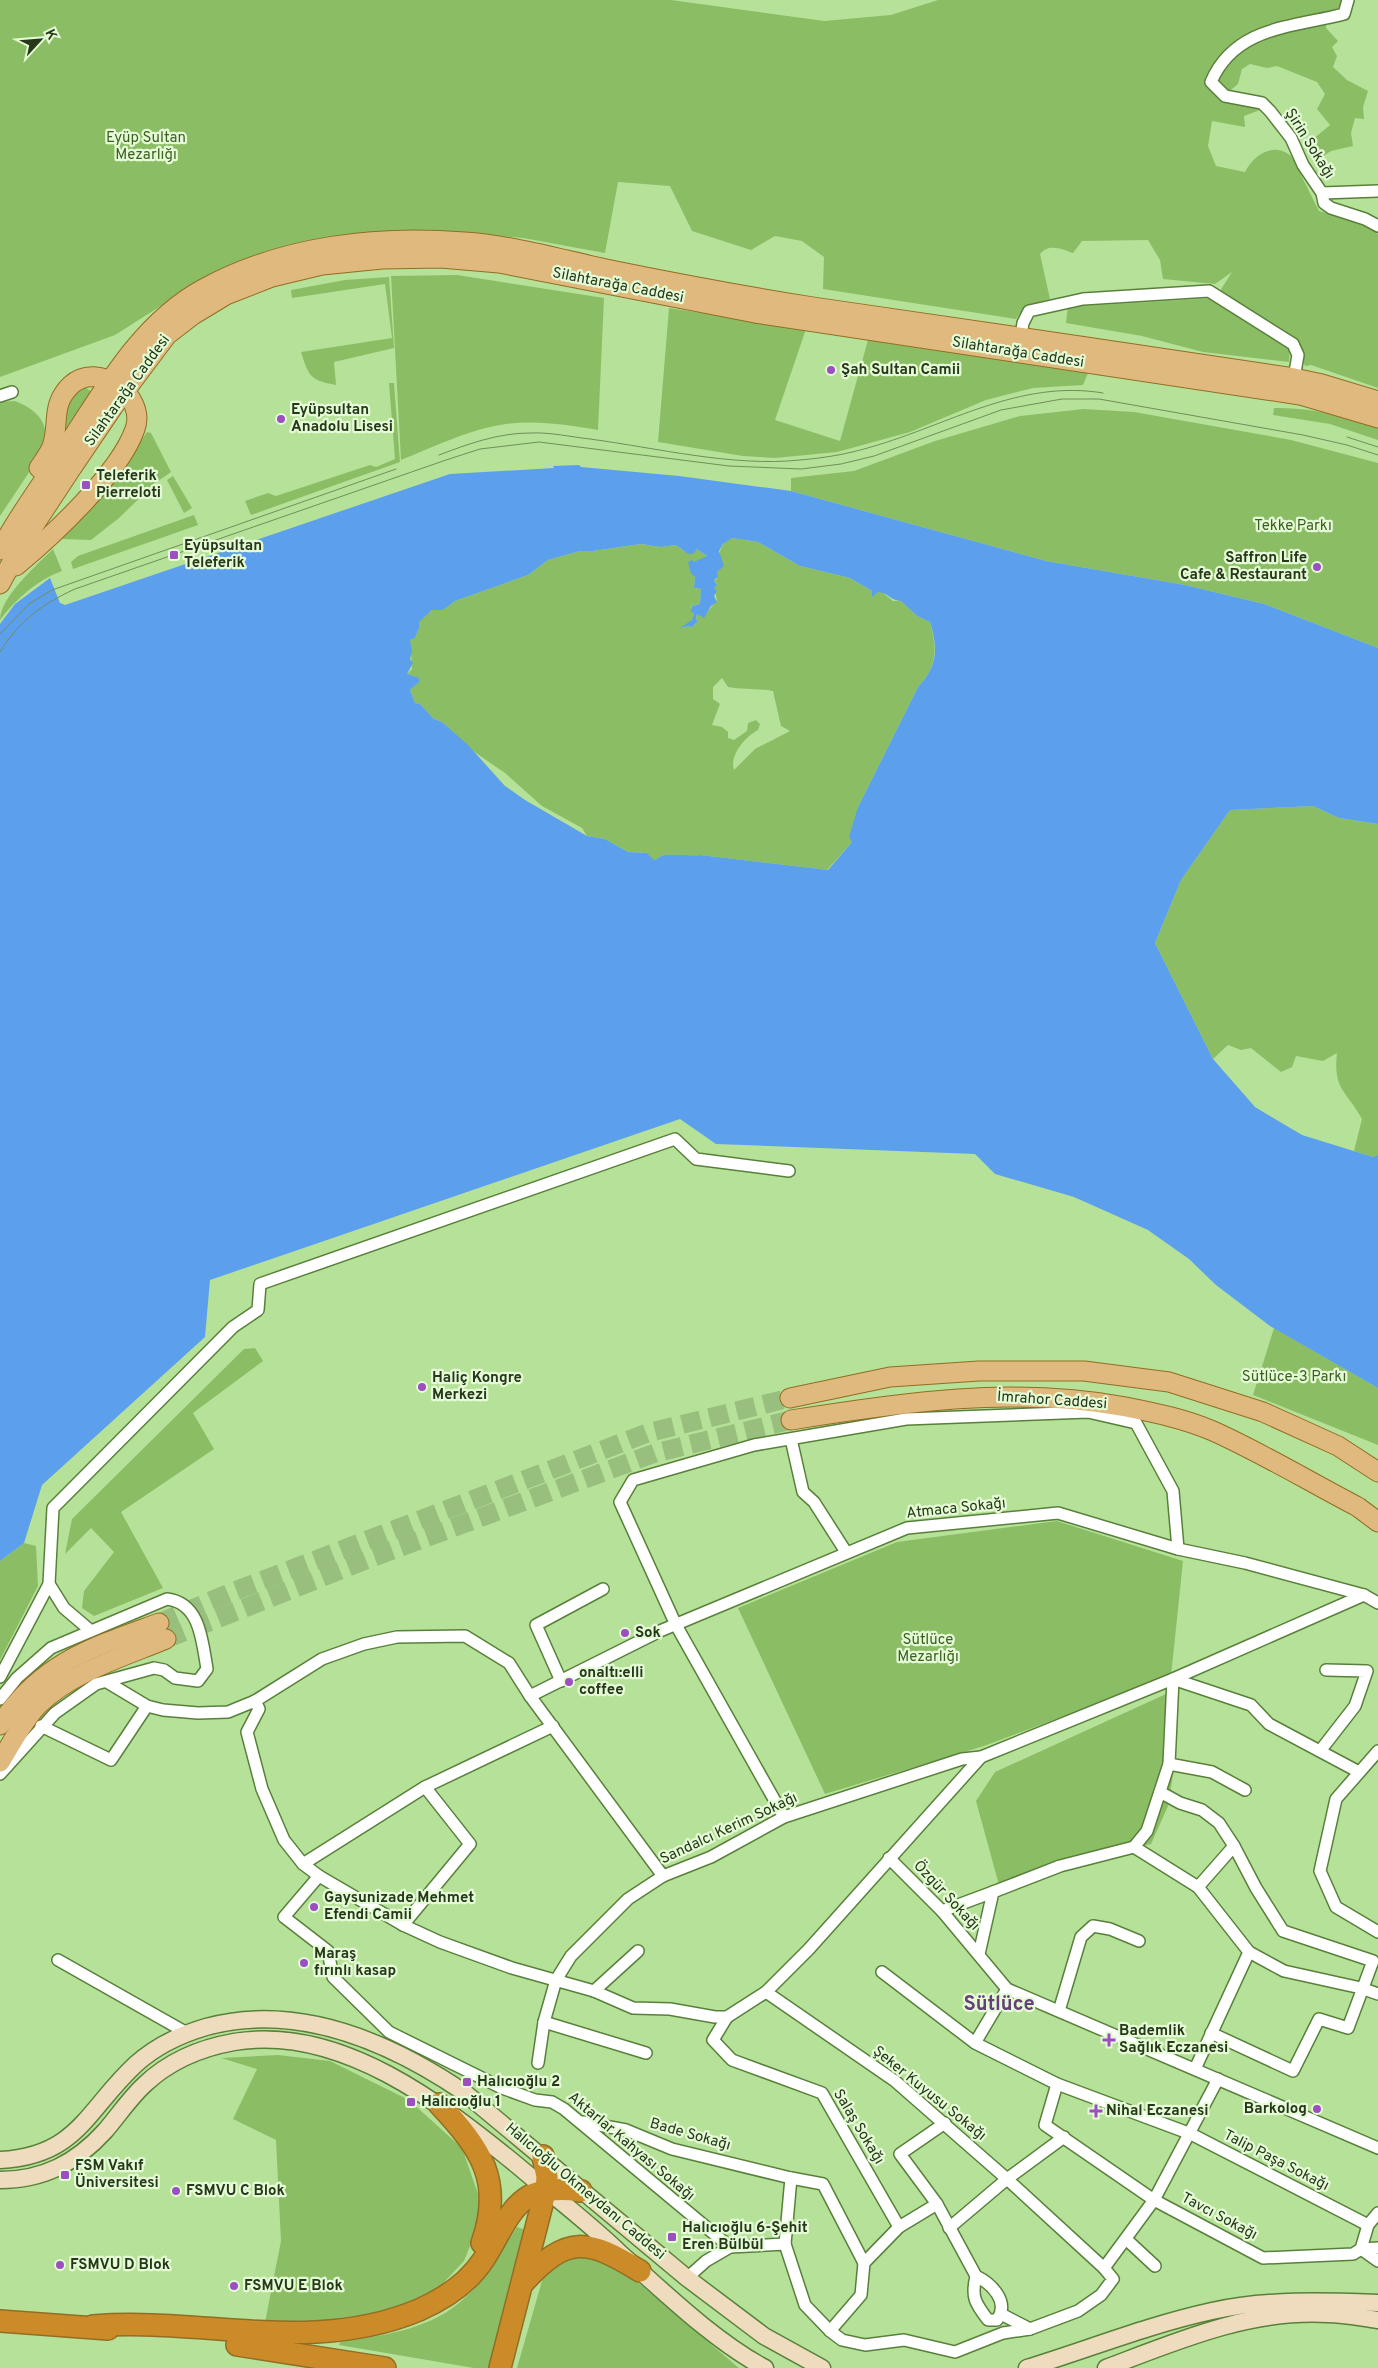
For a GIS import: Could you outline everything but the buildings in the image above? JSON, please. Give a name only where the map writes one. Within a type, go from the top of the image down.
[{"type":"highway","points":[[439,2104],[477,2148],[486,2166],[490,2183],[491,2208],[488,2225],[470,2276]]},
{"type":"highway","points":[[500,2368],[546,2189],[547,2177],[542,2156]]},
{"type":"highway","points":[[304,2344],[357,2327],[402,2316],[438,2300],[470,2276],[483,2259],[497,2233],[513,2210],[528,2196],[546,2189],[582,2191]]},
{"type":"highway","points":[[523,2283],[548,2258],[569,2248],[578,2247],[601,2249],[640,2271]]},
{"type":"highway","points":[[0,2321],[93,2326],[304,2344],[385,2368]]},
{"type":"main road","name":"Silahtarağa Caddesi","points":[[2,579],[158,321],[185,300],[213,284],[261,263],[306,251],[384,242],[462,242],[511,248],[608,269],[805,305],[1294,378],[1322,384],[1378,401]]},
{"type":"main road","name":"Silahtarağa Caddesi","points":[[0,550],[22,514],[117,387],[167,335],[209,304],[247,286],[297,270],[322,265],[382,259],[441,258],[499,263],[755,313],[1300,395],[1378,418]]},
{"type":"main road","points":[[2,579],[70,516],[124,453],[135,429],[138,413],[133,400],[117,387],[98,376],[85,377],[70,385],[56,407],[52,448],[28,486],[22,514]]},
{"type":"main road","name":"İmrahor Caddesi","points":[[790,1398],[890,1377],[979,1371],[1084,1371],[1169,1382],[1263,1412],[1338,1446],[1378,1472]]},
{"type":"main road","name":"İmrahor Caddesi","points":[[791,1420],[898,1403],[988,1396],[1088,1400],[1164,1414],[1213,1431],[1358,1507],[1378,1522]]},
{"type":"main road","points":[[0,1725],[21,1696],[55,1667],[88,1650],[163,1631],[83,1673],[38,1705],[0,1762]]},
{"type":"main road","name":"Halıcıoğlu Okmeydanı Caddesi","points":[[0,2160],[27,2157],[56,2147],[81,2126],[138,2062],[158,2048],[187,2033],[224,2022],[249,2018],[280,2019],[386,2039],[466,2093],[688,2278],[764,2336],[822,2368]]},
{"type":"main road","name":"Halıcıoğlu Okmeydanı Caddesi","points":[[0,2180],[34,2178],[72,2162],[104,2132],[143,2086],[158,2073],[194,2052],[236,2042],[260,2039],[316,2047],[344,2056],[376,2070],[413,2088],[439,2104],[468,2125],[546,2189],[721,2338],[765,2368]]},
{"type":"main road","points":[[1027,2368],[1116,2338],[1212,2310],[1277,2303],[1341,2302],[1378,2304]]},
{"type":"main road","points":[[1106,2368],[1174,2343],[1247,2320],[1328,2314],[1378,2320]]},
{"type":"street","name":"Şirin Sokağı","points":[[1322,193],[1302,165],[1291,138],[1262,103],[1225,96],[1211,82],[1217,66],[1251,39],[1268,30],[1344,14],[1348,0]]},
{"type":"street","points":[[1378,191],[1322,193],[1324,202],[1331,208],[1365,219],[1378,226]]},
{"type":"street","points":[[1021,336],[1023,323],[1029,311],[1040,307],[1082,299],[1210,291],[1293,344],[1298,355],[1294,378]]},
{"type":"street","points":[[0,396],[12,392]]},
{"type":"street","points":[[0,1677],[49,1584],[53,1508],[233,1327],[258,1310],[260,1284],[675,1139],[696,1159],[789,1171]]},
{"type":"street","points":[[1124,1407],[1136,1422],[1173,1491],[1178,1549]]},
{"type":"street","points":[[784,1817],[676,1625],[620,1502],[633,1480],[754,1445],[906,1419],[1088,1412],[1136,1422]]},
{"type":"street","points":[[791,1439],[803,1492],[814,1502],[846,1552]]},
{"type":"street","name":"Atmaca Sokağı","points":[[530,1696],[676,1625],[907,1528],[1058,1513],[1178,1549],[1244,1563],[1364,1595],[1378,1603]]},
{"type":"street","points":[[49,1584],[64,1608],[91,1631]]},
{"type":"street","points":[[561,1681],[536,1625],[603,1588]]},
{"type":"street","points":[[255,1701],[259,1709],[247,1732],[262,1789],[284,1840],[303,1864],[319,1876],[403,1925],[449,1946],[512,1968],[594,1991],[634,2008],[670,2009],[715,2018],[727,2016],[766,1992],[809,1949],[981,1757],[1174,1679],[1364,1595]]},
{"type":"street","points":[[0,1699],[17,1678],[51,1648],[167,1599],[184,1604],[194,1616],[207,1669],[198,1681],[175,1678],[164,1670],[154,1668],[96,1684],[55,1713],[41,1726],[0,1774]]},
{"type":"street","points":[[107,1682],[146,1706],[198,1714],[228,1712],[255,1701],[322,1659],[364,1644],[398,1637],[464,1636],[509,1663],[530,1696],[663,1876]]},
{"type":"street","points":[[1320,1751],[1355,1706],[1367,1671],[1326,1670]]},
{"type":"street","points":[[1174,1679],[1251,1705],[1269,1724],[1359,1772]]},
{"type":"street","points":[[942,1911],[1060,1866],[1134,1847],[1147,1831],[1170,1764],[1174,1679]]},
{"type":"street","points":[[41,1726],[112,1760],[146,1706]]},
{"type":"street","points":[[303,1864],[425,1787],[553,1726]]},
{"type":"street","points":[[1376,1928],[1336,1906],[1320,1871],[1336,1799],[1378,1751]]},
{"type":"street","name":"Sandalcı Kerim Sokağı","points":[[538,2063],[544,2022],[556,1980],[571,1956],[628,1900],[663,1876],[711,1857],[784,1817],[962,1759],[981,1757]]},
{"type":"street","points":[[1170,1764],[1212,1772],[1245,1790]]},
{"type":"street","points":[[403,1925],[470,1844],[425,1787]]},
{"type":"street","points":[[1160,1792],[1202,1810],[1218,1823],[1234,1846],[1256,1888],[1283,1931],[1373,1961],[1361,1988],[1348,2028],[1319,2019],[1293,2071],[1211,2033]]},
{"type":"street","points":[[1198,1888],[1234,1846]]},
{"type":"street","points":[[1134,1847],[1198,1888],[1249,1952],[1284,1971],[1361,1988],[1378,1994]]},
{"type":"street","name":"Özgür Sokağı","points":[[889,1858],[942,1911],[1007,1988]]},
{"type":"street","name":"Aktarlar Kahyası Sokağı","points":[[319,1876],[284,1917],[328,1951],[333,1977],[386,2039],[502,2088],[535,2100],[552,2102],[581,2122],[730,2247]]},
{"type":"street","points":[[979,1954],[993,1892]]},
{"type":"street","points":[[1059,2011],[1081,1937],[1093,1926],[1110,1928],[1140,1941]]},
{"type":"street","points":[[594,1991],[638,1951]]},
{"type":"street","points":[[1195,2069],[1249,1952]]},
{"type":"street","points":[[58,1960],[187,2033]]},
{"type":"street","points":[[882,1972],[976,2043],[1007,1988],[1378,2148]]},
{"type":"street","name":"Şeker Kuyusu Sokağı","points":[[766,1992],[895,2081],[945,2123],[1104,2268]]},
{"type":"street","name":"Salaş Sokağı","points":[[727,2016],[714,2040],[732,2060],[822,2093],[899,2227]]},
{"type":"street","points":[[544,2022],[646,2053]]},
{"type":"street","name":"Talip Paşa Sokağı","points":[[976,2043],[1057,2084],[1191,2134],[1368,2224]]},
{"type":"street","points":[[791,2178],[785,2244],[805,2305],[830,2331],[842,2340],[865,2345],[904,2340],[955,2352],[1003,2333],[1030,2329],[1078,2311],[1101,2296],[1113,2279],[1104,2268],[1127,2240],[1154,2200],[1191,2134],[1218,2079]]},
{"type":"street","name":"Tavcı Sokağı","points":[[1057,2084],[1045,2125],[1154,2200],[1263,2258],[1353,2254],[1361,2249],[1378,2248]]},
{"type":"street","name":"Bade Sokağı","points":[[581,2122],[626,2130],[672,2148],[791,2178],[823,2184],[864,2263]]},
{"type":"street","points":[[945,2123],[900,2154],[937,2204],[976,2276],[986,2282],[996,2292],[1001,2301],[1001,2314],[997,2320],[988,2320],[980,2310],[972,2292],[976,2276]]},
{"type":"street","points":[[949,2228],[1007,2179],[1064,2137]]},
{"type":"street","points":[[830,2331],[861,2294],[864,2263],[899,2227],[937,2204]]},
{"type":"street","points":[[1378,2213],[1368,2224],[1361,2249],[1378,2261]]},
{"type":"street","points":[[1127,2240],[1155,2266]]},
{"type":"street","points":[[688,2278],[706,2261],[730,2247],[785,2244]]},
{"type":"street","points":[[1001,2314],[1030,2329]]},
{"type":"green space","name":"Eyüp Sultan Mezarlığı","points":[[0,0],[671,0],[824,21],[891,15],[938,0],[1343,0],[1340,7],[1333,10],[1283,20],[1258,30],[1247,36],[1220,59],[1205,81],[1221,98],[1258,105],[1260,110],[1244,116],[1245,127],[1212,121],[1208,146],[1216,166],[1245,172],[1259,155],[1272,150],[1285,152],[1292,157],[1319,211],[1363,223],[1378,234],[1378,388],[1311,365],[1305,366],[1296,346],[1220,291],[1232,272],[1215,284],[1163,279],[1160,260],[1148,240],[1082,241],[1073,253],[1056,248],[1047,249],[1040,254],[1050,299],[1025,306],[1016,319],[823,289],[824,257],[802,241],[775,236],[751,250],[692,231],[670,186],[618,182],[605,253],[523,238],[451,232],[301,242],[245,263],[189,288],[115,335],[0,377]]},
{"type":"green space","points":[[1326,22],[1326,28],[1338,41],[1332,47],[1337,56],[1333,67],[1347,80],[1368,91],[1363,107],[1364,119],[1355,118],[1351,133],[1353,146],[1331,151],[1320,158],[1306,145],[1330,125],[1317,109],[1325,94],[1317,82],[1277,66],[1267,68],[1250,64],[1242,69],[1238,84],[1226,94],[1214,81],[1219,68],[1239,52],[1271,32]]},
{"type":"green space","points":[[457,275],[604,298],[598,430],[541,423],[506,424],[480,429],[401,460],[391,276]]},
{"type":"green space","points":[[389,277],[394,348],[334,362],[336,385],[316,379],[306,367],[301,352],[392,338],[385,284],[292,298],[291,290],[345,280]]},
{"type":"green space","points":[[1214,298],[1290,345],[1289,362],[1203,352],[1142,336],[1066,323],[1068,307]]},
{"type":"green space","points":[[669,308],[806,329],[775,420],[840,441],[868,340],[1088,373],[1083,385],[1033,388],[986,400],[910,432],[837,452],[775,458],[743,456],[658,442]]},
{"type":"green space","points":[[389,383],[394,383],[400,462],[251,515],[245,501],[268,493],[276,496],[370,465],[376,467],[395,459]]},
{"type":"green space","points":[[85,387],[92,392],[64,431],[66,412],[70,401]]},
{"type":"green space","points":[[15,401],[31,410],[42,421],[46,435],[45,443],[42,453],[0,516],[0,402]]},
{"type":"green space","points":[[1274,408],[1314,411],[1353,420],[1378,428],[1378,440],[1330,424],[1273,415]]},
{"type":"green space","name":"Tekke Parkı","points":[[1084,409],[1134,412],[1291,440],[1378,463],[1378,648],[1264,604],[1185,585],[1046,561],[791,491],[791,478],[854,471],[935,441],[1020,416]]},
{"type":"green space","points":[[147,432],[151,433],[171,472],[154,484],[119,518],[91,540],[62,539],[116,477]]},
{"type":"green space","points":[[173,476],[192,508],[184,513],[167,480]]},
{"type":"green space","points":[[194,515],[198,525],[73,569],[71,562],[78,556]]},
{"type":"green space","points":[[732,538],[758,542],[800,566],[850,578],[872,591],[882,592],[893,601],[901,601],[917,616],[930,622],[935,648],[929,672],[918,687],[858,807],[852,842],[827,870],[700,855],[664,855],[654,861],[647,853],[628,852],[605,839],[587,836],[582,828],[542,806],[505,773],[473,751],[442,722],[434,719],[420,704],[415,703],[410,690],[415,685],[414,677],[407,674],[412,669],[410,640],[415,638],[419,628],[418,622],[432,610],[443,610],[455,601],[528,575],[548,560],[580,551],[641,544],[661,547],[676,545],[685,552],[697,549],[707,556],[691,567],[695,577],[694,588],[701,589],[700,604],[691,606],[694,614],[692,621],[681,628],[690,626],[691,628],[698,621],[696,619],[697,614],[705,615],[717,600],[714,588],[717,584],[714,580],[717,579],[717,572],[720,568],[720,550],[727,540]],"holes":[[[722,678],[728,687],[773,691],[781,726],[790,731],[755,749],[734,770],[733,764],[736,752],[744,741],[758,730],[760,724],[756,720],[748,723],[747,731],[734,740],[728,738],[728,732],[722,727],[712,725],[720,704],[713,699],[713,687]]]},
{"type":"green space","points":[[53,549],[62,571],[28,591],[0,620],[6,601],[29,572]]},
{"type":"green space","points":[[1313,806],[1339,818],[1378,824],[1378,1155],[1373,1157],[1354,1151],[1362,1119],[1339,1082],[1336,1065],[1337,1053],[1323,1061],[1296,1056],[1292,1067],[1281,1072],[1251,1048],[1241,1050],[1228,1045],[1213,1059],[1155,943],[1181,880],[1230,810]]},
{"type":"green space","name":"Sütlüce-3 Parkı","points":[[1274,1328],[1378,1388],[1378,1445],[1253,1395]]},
{"type":"green space","points":[[255,1348],[263,1361],[193,1413],[214,1449],[121,1512],[163,1588],[94,1616],[82,1608],[84,1591],[114,1552],[91,1528],[65,1554],[72,1519],[244,1349]]},
{"type":"green space","name":"Sütlüce Mezarlığı","points":[[1057,1521],[1183,1561],[1171,1676],[984,1746],[825,1794],[738,1608],[897,1542]]},
{"type":"green space","points":[[24,1543],[36,1546],[38,1586],[0,1660],[0,1561]]},
{"type":"green space","points":[[1166,1694],[1175,1763],[1168,1806],[1151,1844],[999,1885],[976,1801],[995,1772]]},
{"type":"green space","points":[[278,2055],[330,2061],[409,2100],[462,2148],[484,2211],[464,2261],[433,2294],[387,2312],[342,2323],[265,2322],[281,2241],[276,2140],[233,2119],[257,2069],[221,2058]]},
{"type":"green space","points":[[517,2227],[526,2230],[491,2368],[474,2368],[339,2345],[340,2342],[418,2326],[446,2312],[459,2303],[476,2286]]},
{"type":"green space","points":[[572,2256],[599,2256],[615,2263],[739,2368],[517,2368],[544,2274]]},
{"type":"water","points":[[579,465],[581,467],[679,476],[791,491],[1046,561],[1185,585],[1264,604],[1378,648],[1378,824],[1339,818],[1313,806],[1230,810],[1181,880],[1155,943],[1213,1059],[1255,1107],[1302,1135],[1373,1157],[1378,1155],[1378,1388],[1270,1326],[1216,1285],[1189,1259],[1148,1230],[1074,1197],[995,1174],[975,1154],[716,1144],[680,1119],[210,1280],[205,1337],[42,1485],[24,1543],[0,1561],[0,624],[15,604],[50,578],[60,603],[65,605],[450,474],[554,468],[553,466]],"holes":[[[732,538],[758,542],[800,566],[850,578],[872,591],[872,597],[881,592],[894,600],[901,601],[917,616],[930,622],[933,631],[935,648],[933,664],[918,687],[858,807],[849,837],[852,842],[828,870],[700,855],[664,855],[654,860],[647,853],[628,852],[605,839],[587,836],[525,800],[505,786],[468,745],[442,722],[434,719],[420,704],[415,703],[410,690],[419,682],[419,678],[407,674],[413,663],[410,659],[412,651],[410,640],[415,638],[419,622],[432,610],[443,610],[455,601],[528,575],[548,560],[580,551],[641,544],[661,547],[676,545],[688,554],[693,554],[697,549],[707,556],[694,562],[692,560],[688,562],[691,573],[695,577],[694,588],[701,589],[700,604],[692,606],[691,611],[694,614],[692,620],[680,628],[690,626],[691,628],[698,621],[696,619],[697,614],[704,618],[711,606],[717,602],[714,596],[717,591],[714,588],[717,585],[714,580],[718,577],[717,572],[724,566],[719,551],[723,544]]]},
{"type":"tunnel","points":[[159,1623],[232,1592],[647,1433],[790,1398]]},
{"type":"tunnel","points":[[166,1639],[371,1558],[655,1453],[791,1420]]},
{"type":"tram line","points":[[439,455],[495,437],[518,433],[538,433],[722,459],[748,461],[800,460],[854,452],[900,438],[985,406],[1013,398],[1043,392],[1072,390],[1103,393]]},
{"type":"tram line","points":[[0,652],[15,631],[32,614],[75,589],[480,449],[539,442],[729,466],[801,469],[841,464],[874,456],[1001,410],[1062,399],[1099,399],[1303,435],[1347,445],[1378,455]]},
{"type":"tram line","points":[[1347,437],[1378,447]]},
{"type":"tram line","points":[[0,634],[29,604],[52,590],[396,469]]},
{"type":"place","name":"Şah Sultan Camii","points":[[831,370]]},
{"type":"place","name":"Eyüpsultan Anadolu Lisesi","points":[[281,419]]},
{"type":"place","name":"Teleferik Pierreloti","points":[[86,485]]},
{"type":"place","name":"Eyüpsultan Teleferik","points":[[174,555]]},
{"type":"place","name":"Saffron Life Cafe & Restaurant","points":[[1317,567]]},
{"type":"place","name":"Haliç Kongre Merkezi","points":[[422,1387]]},
{"type":"place","name":"Sok","points":[[625,1633]]},
{"type":"place","name":"onaltı:elli coffee","points":[[569,1682]]},
{"type":"place","name":"Gaysunizade Mehmet Efendi Camii","points":[[314,1907]]},
{"type":"place","name":"Maraş fırınlı kasap","points":[[304,1963]]},
{"type":"place","name":"Bademlik Sağlık Eczanesi","points":[[1109,2040]]},
{"type":"place","name":"Halıcıoğlu 2","points":[[467,2082]]},
{"type":"place","name":"Halıcıoğlu 1","points":[[411,2102]]},
{"type":"place","name":"Barkolog","points":[[1317,2109]]},
{"type":"place","name":"Nihal Eczanesi","points":[[1096,2111]]},
{"type":"place","name":"FSM Vakıf Üniversitesi","points":[[65,2175]]},
{"type":"place","name":"FSMVU C Blok","points":[[176,2191]]},
{"type":"place","name":"Halıcıoğlu 6-Şehit Eren Bülbül","points":[[672,2237]]},
{"type":"place","name":"FSMVU D Blok","points":[[60,2265]]},
{"type":"place","name":"FSMVU E Blok","points":[[234,2286]]},
{"type":"district","name":"Sütlüce","points":[[999,2005]]}]
